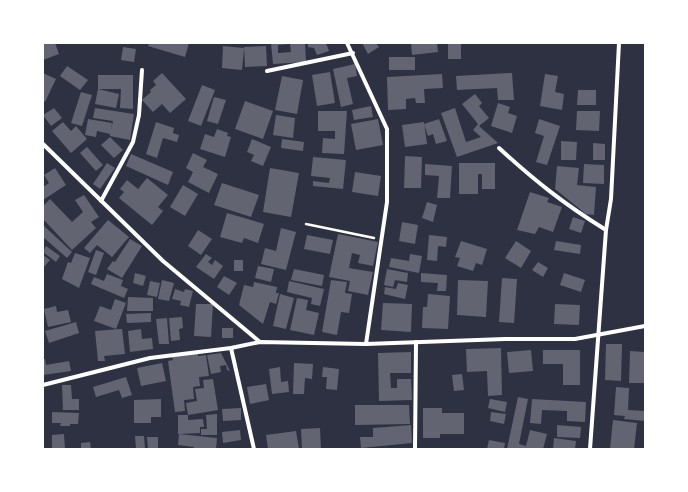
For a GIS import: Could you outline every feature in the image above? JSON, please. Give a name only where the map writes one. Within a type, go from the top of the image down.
[{"type":"street","points":[[347,43],[353,53],[387,129],[387,202],[366,344]]},
{"type":"street","points":[[590,449],[606,230],[611,199],[619,43]]},
{"type":"street","points":[[267,71],[353,53]]},
{"type":"street","points":[[101,202],[132,142],[139,115],[142,70]]},
{"type":"street","points":[[43,144],[163,261],[260,342]]},
{"type":"street","points":[[499,148],[548,191],[570,208],[606,230]]},
{"type":"street","points":[[43,384],[150,358],[230,348],[260,342],[366,344],[575,339],[645,326]]},
{"type":"street","points":[[415,449],[416,342]]},
{"type":"street","points":[[230,348],[254,449]]},
{"type":"path","points":[[306,224],[381,239]]},
{"type":"building","points":[[43,43],[55,43],[59,54],[43,60]]},
{"type":"building","points":[[149,43],[189,43],[185,57],[148,46]]},
{"type":"building","points":[[271,43],[305,43],[306,62],[273,64]],"holes":[[[290,44],[291,52],[278,53],[278,45]]]},
{"type":"building","points":[[308,43],[326,43],[329,51],[317,55],[314,48],[308,47]]},
{"type":"building","points":[[362,43],[376,43],[379,47],[368,54]]},
{"type":"building","points":[[411,43],[437,43],[438,52],[412,55]]},
{"type":"building","points":[[448,43],[461,43],[461,59],[448,59]]},
{"type":"building","points":[[223,46],[244,48],[242,70],[222,68]]},
{"type":"building","points":[[266,46],[267,66],[245,67],[244,47]]},
{"type":"building","points":[[123,47],[136,49],[134,62],[121,60]]},
{"type":"building","points":[[389,57],[415,57],[415,70],[389,70]]},
{"type":"building","points":[[355,64],[357,76],[347,78],[353,104],[341,107],[333,69]]},
{"type":"building","points":[[67,66],[88,80],[80,90],[60,76]]},
{"type":"building","points":[[330,72],[335,103],[317,106],[312,75]]},
{"type":"building","points":[[43,73],[56,79],[45,102],[43,100]]},
{"type":"building","points":[[162,73],[186,99],[170,113],[162,104],[153,112],[142,100],[156,85],[153,81]]},
{"type":"building","points":[[512,73],[514,100],[498,100],[497,88],[457,90],[456,76]]},
{"type":"building","points":[[442,74],[443,88],[424,89],[425,103],[416,103],[415,98],[406,99],[406,109],[388,110],[387,77]]},
{"type":"building","points":[[545,74],[558,76],[555,92],[564,94],[562,110],[540,106]]},
{"type":"building","points":[[98,75],[133,75],[133,109],[120,108],[121,89],[98,89]]},
{"type":"building","points":[[282,76],[303,80],[297,114],[275,110]]},
{"type":"building","points":[[202,85],[215,90],[201,126],[188,121]]},
{"type":"building","points":[[98,89],[119,94],[116,108],[95,104]]},
{"type":"building","points":[[578,90],[596,90],[596,105],[577,105]]},
{"type":"building","points":[[81,92],[92,95],[82,126],[71,123]]},
{"type":"building","points":[[475,94],[482,103],[479,106],[489,118],[479,126],[498,143],[457,157],[441,113],[455,108],[466,142],[481,137],[473,130],[478,124],[462,104]]},
{"type":"building","points":[[214,97],[226,100],[218,124],[207,121]]},
{"type":"building","points":[[245,101],[273,111],[263,139],[235,129]]},
{"type":"building","points":[[498,103],[510,107],[508,113],[517,116],[512,133],[491,126]]},
{"type":"building","points":[[371,106],[373,117],[354,120],[352,110]]},
{"type":"building","points":[[54,108],[62,118],[51,126],[43,115]]},
{"type":"building","points":[[95,108],[134,114],[130,140],[110,136],[110,134],[97,131],[96,137],[85,135],[88,119],[112,123],[111,130],[113,121],[93,118]]},
{"type":"building","points":[[318,111],[347,111],[344,154],[322,153],[323,138],[335,139],[335,131],[318,131]]},
{"type":"building","points":[[577,111],[600,111],[599,131],[576,130]]},
{"type":"building","points":[[276,115],[295,118],[293,138],[273,135]]},
{"type":"building","points":[[378,119],[383,145],[356,150],[351,124]]},
{"type":"building","points":[[439,119],[447,141],[436,144],[433,134],[428,136],[424,124]]},
{"type":"building","points":[[539,119],[560,126],[547,165],[536,162],[544,136],[535,133]]},
{"type":"building","points":[[63,122],[71,131],[76,126],[87,139],[71,153],[52,131]]},
{"type":"building","points":[[156,122],[174,128],[173,133],[179,135],[177,142],[163,138],[157,158],[146,154]]},
{"type":"building","points":[[424,122],[427,144],[405,147],[402,125]]},
{"type":"building","points":[[217,129],[228,133],[227,136],[231,137],[225,157],[200,149],[205,134],[214,137]]},
{"type":"building","points":[[110,137],[123,150],[114,158],[101,145]]},
{"type":"building","points":[[252,139],[271,147],[263,166],[251,161],[254,155],[247,152]]},
{"type":"building","points":[[282,139],[304,142],[303,151],[281,148]]},
{"type":"building","points":[[561,141],[577,142],[576,160],[561,160]]},
{"type":"building","points":[[593,143],[605,144],[605,160],[593,160]]},
{"type":"building","points":[[87,147],[103,165],[96,171],[80,153]]},
{"type":"building","points":[[193,153],[207,160],[203,167],[218,174],[209,193],[188,182],[193,172],[186,168]]},
{"type":"building","points":[[131,154],[173,172],[168,185],[126,166]]},
{"type":"building","points":[[405,156],[422,157],[421,188],[404,188]]},
{"type":"building","points":[[313,157],[346,160],[343,189],[313,186],[313,181],[329,183],[330,178],[311,176]]},
{"type":"building","points":[[107,163],[115,168],[100,189],[93,184]]},
{"type":"building","points":[[459,163],[495,163],[495,189],[482,189],[482,174],[478,174],[478,194],[459,194]]},
{"type":"building","points":[[425,164],[452,166],[450,198],[437,198],[439,176],[425,175]]},
{"type":"building","points":[[584,164],[604,165],[604,184],[583,183]]},
{"type":"building","points":[[557,166],[579,168],[577,185],[596,187],[594,215],[586,214],[555,189]]},
{"type":"building","points":[[55,168],[66,185],[43,200],[43,187],[49,183],[44,175]]},
{"type":"building","points":[[270,168],[299,173],[291,217],[263,212]]},
{"type":"building","points":[[355,172],[381,176],[378,196],[352,192]]},
{"type":"building","points":[[147,178],[168,195],[158,207],[163,211],[152,225],[119,198],[124,192],[120,189],[127,180],[138,189]]},
{"type":"building","points":[[222,183],[259,195],[251,217],[214,205]]},
{"type":"building","points":[[183,185],[198,194],[185,216],[170,207]]},
{"type":"building","points":[[530,192],[549,198],[547,202],[562,207],[553,232],[539,227],[535,234],[517,230]]},
{"type":"building","points":[[84,195],[99,217],[91,222],[96,228],[72,250],[43,219],[43,206],[50,199],[72,222],[83,212],[75,200]]},
{"type":"building","points":[[427,202],[437,205],[433,222],[422,218]]},
{"type":"building","points":[[227,213],[264,224],[258,243],[244,238],[242,243],[220,237]]},
{"type":"building","points":[[573,217],[585,221],[581,233],[569,229]]},
{"type":"building","points":[[108,220],[129,237],[112,257],[97,245],[90,253],[84,248]]},
{"type":"building","points":[[402,222],[418,225],[415,244],[399,241]]},
{"type":"building","points":[[43,225],[72,252],[67,258],[43,237]]},
{"type":"building","points":[[281,228],[296,232],[286,270],[261,264],[265,248],[276,251]]},
{"type":"building","points":[[198,230],[212,239],[201,255],[188,246]]},
{"type":"building","points":[[338,234],[378,242],[373,266],[358,263],[360,255],[352,253],[349,268],[373,272],[368,295],[348,291],[350,281],[329,277]]},
{"type":"building","points":[[307,235],[333,240],[330,254],[304,249]]},
{"type":"building","points":[[429,235],[447,237],[446,247],[438,246],[437,261],[427,260]]},
{"type":"building","points":[[130,239],[142,246],[122,278],[107,269],[113,261],[115,262]]},
{"type":"building","points":[[461,241],[487,249],[482,265],[476,263],[473,271],[457,266],[460,258],[455,257]]},
{"type":"building","points":[[516,241],[531,251],[521,268],[505,258]]},
{"type":"building","points":[[556,241],[581,245],[580,254],[554,250]]},
{"type":"building","points":[[46,246],[60,256],[56,262],[43,252]]},
{"type":"building","points":[[96,250],[104,253],[96,275],[88,272]]},
{"type":"building","points":[[75,253],[90,258],[79,288],[62,279],[68,262],[71,263]]},
{"type":"building","points":[[206,254],[212,258],[208,262],[212,265],[215,260],[223,266],[214,279],[196,267]]},
{"type":"building","points":[[410,254],[422,256],[419,273],[389,267],[391,258],[409,261]]},
{"type":"building","points":[[43,255],[50,260],[43,268]]},
{"type":"building","points":[[234,260],[243,260],[243,271],[234,271]]},
{"type":"building","points":[[538,262],[548,268],[543,277],[532,270]]},
{"type":"building","points":[[258,266],[274,269],[271,282],[255,278]]},
{"type":"building","points":[[294,269],[324,275],[322,286],[291,280]]},
{"type":"building","points":[[387,269],[408,273],[407,282],[395,280],[393,287],[384,285]]},
{"type":"building","points":[[135,273],[146,276],[143,286],[133,283]]},
{"type":"building","points":[[421,273],[447,275],[446,291],[437,291],[438,283],[421,282]]},
{"type":"building","points":[[564,273],[585,280],[581,292],[560,285]]},
{"type":"building","points":[[107,274],[123,280],[121,286],[128,289],[124,298],[91,284],[94,277],[104,281]]},
{"type":"building","points":[[224,276],[237,283],[229,295],[217,287]]},
{"type":"building","points":[[502,278],[517,279],[514,323],[499,322]]},
{"type":"building","points":[[162,280],[174,283],[169,301],[158,299]]},
{"type":"building","points":[[331,280],[347,282],[345,293],[352,294],[349,313],[341,312],[337,335],[322,332]]},
{"type":"building","points":[[458,280],[488,281],[486,317],[457,315]]},
{"type":"building","points":[[150,281],[160,283],[157,297],[147,295]]},
{"type":"building","points":[[289,281],[324,289],[320,306],[311,304],[312,298],[287,292]]},
{"type":"building","points":[[254,282],[277,287],[276,293],[279,293],[276,304],[270,302],[263,324],[239,305],[244,285],[253,287]]},
{"type":"building","points":[[398,283],[408,285],[405,299],[384,294],[385,287],[396,289]]},
{"type":"building","points":[[175,289],[184,292],[185,289],[193,291],[189,307],[180,305],[181,301],[172,299]]},
{"type":"building","points":[[280,294],[294,298],[286,329],[273,326]]},
{"type":"building","points":[[428,294],[450,296],[448,329],[422,328],[423,307],[427,307]]},
{"type":"building","points":[[128,297],[153,298],[153,311],[127,311]]},
{"type":"building","points":[[297,298],[308,300],[306,310],[319,313],[314,335],[290,330]]},
{"type":"building","points":[[115,299],[126,303],[116,329],[94,321],[100,306],[111,310]]},
{"type":"building","points":[[383,303],[412,304],[411,332],[381,330]]},
{"type":"building","points":[[196,304],[213,304],[211,337],[194,336]]},
{"type":"building","points":[[555,304],[580,305],[579,325],[554,324]]},
{"type":"building","points":[[56,306],[57,312],[68,310],[71,322],[48,327],[44,309]]},
{"type":"building","points":[[151,313],[151,322],[127,323],[126,314]]},
{"type":"building","points":[[182,317],[183,328],[179,329],[180,340],[171,341],[169,318]]},
{"type":"building","points":[[167,318],[169,344],[159,344],[156,319]]},
{"type":"building","points":[[76,322],[79,333],[49,343],[45,331]]},
{"type":"building","points":[[222,328],[233,328],[233,338],[222,338]]},
{"type":"building","points":[[122,329],[125,354],[104,356],[105,361],[98,361],[95,331]]},
{"type":"building","points":[[141,329],[142,339],[152,338],[153,349],[130,352],[128,331]]},
{"type":"building","points":[[606,344],[622,344],[621,381],[605,380]]},
{"type":"building","points":[[501,348],[502,395],[488,396],[487,371],[467,372],[466,349]]},
{"type":"building","points":[[531,350],[533,371],[509,373],[507,352]]},
{"type":"building","points":[[543,350],[580,350],[580,385],[563,385],[563,364],[543,364]]},
{"type":"building","points":[[630,351],[645,352],[645,383],[629,383]]},
{"type":"building","points":[[411,352],[411,373],[390,373],[391,388],[397,388],[397,379],[411,379],[412,400],[379,401],[378,353]]},
{"type":"building","points":[[198,353],[198,356],[206,355],[209,376],[199,377],[200,386],[193,387],[194,399],[184,400],[185,411],[175,412],[168,361],[173,360],[172,357]]},
{"type":"building","points":[[221,353],[230,371],[227,370],[226,365],[220,366],[221,372],[211,374],[207,355]]},
{"type":"building","points":[[43,359],[45,359],[46,365],[69,361],[71,371],[43,375]]},
{"type":"building","points":[[162,363],[166,381],[141,386],[137,368]]},
{"type":"building","points":[[294,363],[313,364],[312,379],[305,378],[304,394],[293,394]]},
{"type":"building","points":[[280,367],[281,382],[288,381],[289,392],[272,394],[269,369]]},
{"type":"building","points":[[323,367],[339,369],[337,390],[326,389],[327,377],[322,377]]},
{"type":"building","points":[[462,374],[464,390],[454,391],[452,375]]},
{"type":"building","points":[[126,377],[132,395],[122,398],[119,390],[96,397],[93,387]]},
{"type":"building","points":[[213,379],[218,410],[188,415],[186,403],[197,401],[195,389],[204,388],[203,380]]},
{"type":"building","points":[[266,384],[269,400],[250,404],[247,387]]},
{"type":"building","points":[[62,385],[71,385],[72,399],[79,399],[79,410],[63,410]]},
{"type":"building","points":[[616,387],[629,388],[628,410],[645,411],[645,421],[624,419],[625,416],[614,415]]},
{"type":"building","points":[[518,397],[528,399],[519,444],[526,446],[530,430],[547,434],[543,449],[507,449]]},
{"type":"building","points":[[161,399],[161,417],[151,417],[151,423],[134,423],[134,400]]},
{"type":"building","points":[[490,399],[507,402],[505,412],[488,408]]},
{"type":"building","points":[[532,399],[586,402],[585,422],[567,421],[567,411],[542,410],[541,424],[530,423]]},
{"type":"building","points":[[355,405],[409,405],[410,424],[355,425]]},
{"type":"building","points":[[241,408],[241,420],[223,421],[222,409]]},
{"type":"building","points":[[423,408],[442,408],[442,413],[464,413],[464,434],[440,434],[440,438],[423,438]]},
{"type":"building","points":[[52,412],[79,413],[78,424],[60,426],[61,423],[52,423]]},
{"type":"building","points":[[491,412],[506,414],[504,424],[490,421]]},
{"type":"building","points":[[217,414],[217,435],[201,435],[201,429],[207,429],[206,415]]},
{"type":"building","points":[[178,415],[188,415],[188,420],[203,419],[204,427],[200,427],[200,433],[178,434]]},
{"type":"building","points":[[613,420],[637,423],[634,449],[610,449]]},
{"type":"building","points":[[411,425],[412,443],[361,448],[360,437],[373,437],[373,428]]},
{"type":"building","points":[[557,425],[581,427],[580,438],[557,437]]},
{"type":"building","points":[[320,428],[321,449],[302,449],[301,429]]},
{"type":"building","points":[[240,430],[241,440],[223,443],[222,432]]},
{"type":"building","points":[[296,431],[299,449],[268,449],[266,435]]},
{"type":"building","points":[[64,434],[65,449],[52,449],[52,435]]},
{"type":"building","points":[[179,434],[217,438],[216,449],[193,449],[194,447],[178,445]]},
{"type":"building","points":[[135,436],[144,436],[145,449],[136,449]]},
{"type":"building","points":[[147,437],[158,437],[158,449],[148,449]]},
{"type":"building","points":[[554,438],[576,441],[575,449],[553,449]]},
{"type":"building","points":[[489,440],[505,443],[504,449],[487,449]]},
{"type":"building","points":[[90,442],[91,449],[81,449],[81,443]]}]
